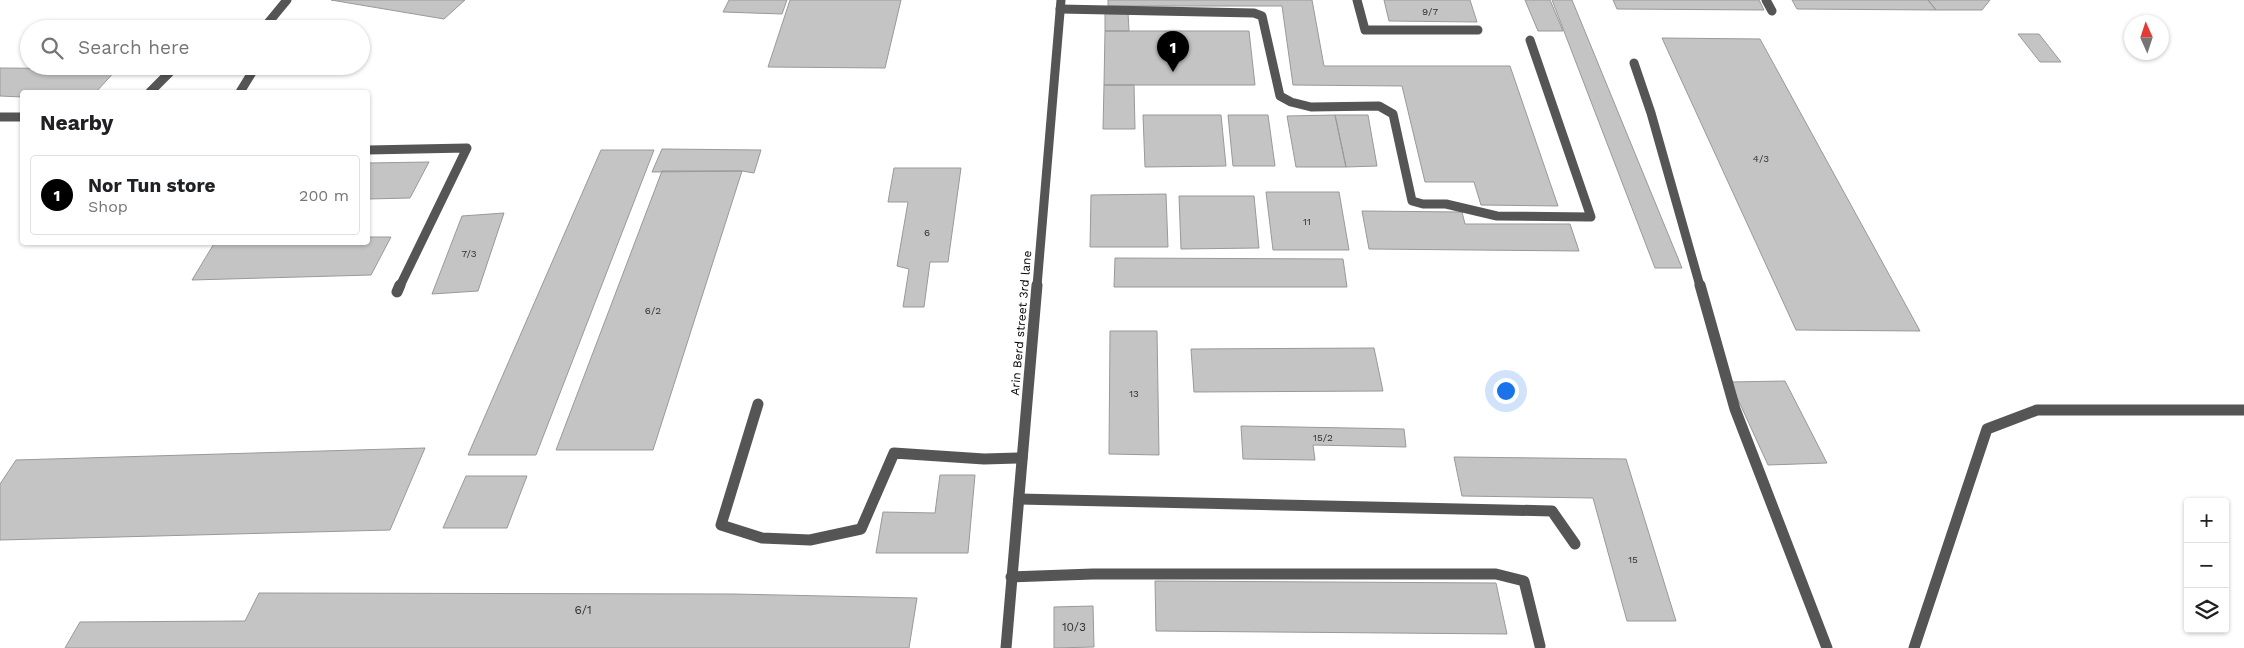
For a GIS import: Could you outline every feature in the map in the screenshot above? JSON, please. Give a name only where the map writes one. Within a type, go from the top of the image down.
[{"type":"street","points":[[270,20],[287,0]]},
{"type":"street","points":[[1357,0],[1365,30],[1478,30]]},
{"type":"street","points":[[1766,0],[1772,11]]},
{"type":"street","points":[[1060,4],[1254,13],[1262,16],[1280,96],[1291,102],[1311,106],[1379,106],[1393,114],[1412,201],[1423,204],[1446,204],[1498,216],[1591,217],[1530,40]]},
{"type":"street","name":"Arin Berd street 3rd lane","points":[[1006,648],[1060,4]]},
{"type":"street","points":[[1634,63],[1651,113],[1735,409],[1827,648]]},
{"type":"street","points":[[152,90],[167,75]]},
{"type":"street","points":[[241,90],[250,75]]},
{"type":"street","points":[[0,117],[20,116]]},
{"type":"street","points":[[370,150],[467,148],[397,292]]},
{"type":"street","points":[[758,404],[721,525],[762,538],[810,540],[861,529],[894,453],[984,459],[1022,458]]},
{"type":"street","points":[[1914,648],[1987,429],[2037,410],[2244,410]]},
{"type":"street","points":[[1019,499],[1552,511],[1575,544]]},
{"type":"street","points":[[1011,577],[1093,574],[1496,574],[1524,581],[1540,646]]},
{"type":"building","points":[[331,0],[465,0],[444,19]]},
{"type":"building","points":[[729,0],[787,0],[782,14],[723,12]]},
{"type":"building","points":[[790,0],[901,0],[885,68],[768,67]]},
{"type":"building","points":[[1108,0],[1312,0],[1324,66],[1510,66],[1558,206],[1481,205],[1474,182],[1425,182],[1402,86],[1293,85],[1282,6],[1108,6]]},
{"type":"building","points":[[1384,0],[1470,0],[1477,22],[1389,21]]},
{"type":"building","points":[[1525,0],[1550,0],[1563,31],[1538,31]]},
{"type":"building","points":[[1552,0],[1572,0],[1682,268],[1655,268]]},
{"type":"building","points":[[1613,0],[1759,0],[1764,10],[1617,9]]},
{"type":"building","points":[[1792,0],[1928,0],[1936,10],[1797,9]]},
{"type":"building","points":[[1928,0],[1990,0],[1982,10],[1936,10]]},
{"type":"building","points":[[1105,12],[1128,12],[1129,31],[1105,31]]},
{"type":"building","points":[[1105,31],[1249,31],[1255,85],[1104,85]]},
{"type":"building","points":[[2018,34],[2039,34],[2061,62],[2040,62]]},
{"type":"building","points":[[1662,38],[1760,39],[1920,331],[1796,330]]},
{"type":"building","points":[[0,68],[20,68],[20,75],[112,75],[98,90],[20,90],[20,97],[0,96]]},
{"type":"building","points":[[1104,85],[1134,85],[1135,129],[1103,129]]},
{"type":"building","points":[[1143,115],[1221,115],[1226,166],[1145,167]]},
{"type":"building","points":[[1228,115],[1268,115],[1275,166],[1233,166]]},
{"type":"building","points":[[1335,115],[1368,115],[1377,166],[1346,167]]},
{"type":"building","points":[[1335,115],[1346,167],[1296,167],[1287,116]]},
{"type":"building","points":[[662,149],[761,150],[754,173],[742,171],[652,172]]},
{"type":"building","points":[[601,150],[654,150],[536,455],[468,455]]},
{"type":"building","points":[[429,162],[410,198],[370,199],[370,163]]},
{"type":"building","points":[[894,168],[961,168],[948,262],[930,262],[924,307],[903,307],[909,269],[897,266],[908,202],[888,202]]},
{"type":"building","points":[[662,171],[742,171],[653,450],[556,450]]},
{"type":"building","points":[[1266,192],[1339,192],[1349,250],[1273,250]]},
{"type":"building","points":[[1166,194],[1168,247],[1090,247],[1091,195]]},
{"type":"building","points":[[1179,196],[1254,196],[1259,248],[1181,249]]},
{"type":"building","points":[[1362,211],[1462,212],[1465,224],[1570,224],[1579,251],[1369,249]]},
{"type":"building","points":[[504,213],[478,291],[432,294],[462,216]]},
{"type":"building","points":[[370,237],[391,237],[371,275],[192,280],[213,245],[370,245]]},
{"type":"building","points":[[1115,258],[1343,259],[1347,287],[1114,287]]},
{"type":"building","points":[[1110,331],[1157,331],[1159,455],[1109,454]]},
{"type":"building","points":[[1374,348],[1383,391],[1194,392],[1191,349]]},
{"type":"building","points":[[1785,381],[1827,463],[1768,465],[1730,382]]},
{"type":"building","points":[[1241,426],[1404,429],[1406,447],[1313,445],[1315,460],[1243,459]]},
{"type":"building","points":[[425,448],[390,530],[0,540],[0,484],[16,460]]},
{"type":"building","points":[[1454,457],[1626,459],[1676,621],[1627,621],[1593,498],[1462,496]]},
{"type":"building","points":[[940,475],[975,475],[968,553],[876,553],[883,512],[935,513]]},
{"type":"building","points":[[466,476],[527,476],[507,528],[443,528]]},
{"type":"building","points":[[1155,581],[1496,583],[1507,634],[1156,631]]},
{"type":"building","points":[[259,593],[733,594],[917,598],[909,648],[65,648],[80,622],[245,621]]},
{"type":"building","points":[[1093,606],[1094,647],[1054,648],[1054,607]]},
{"type":"place","name":"Nor Tun store","points":[[1173,72]]}]
